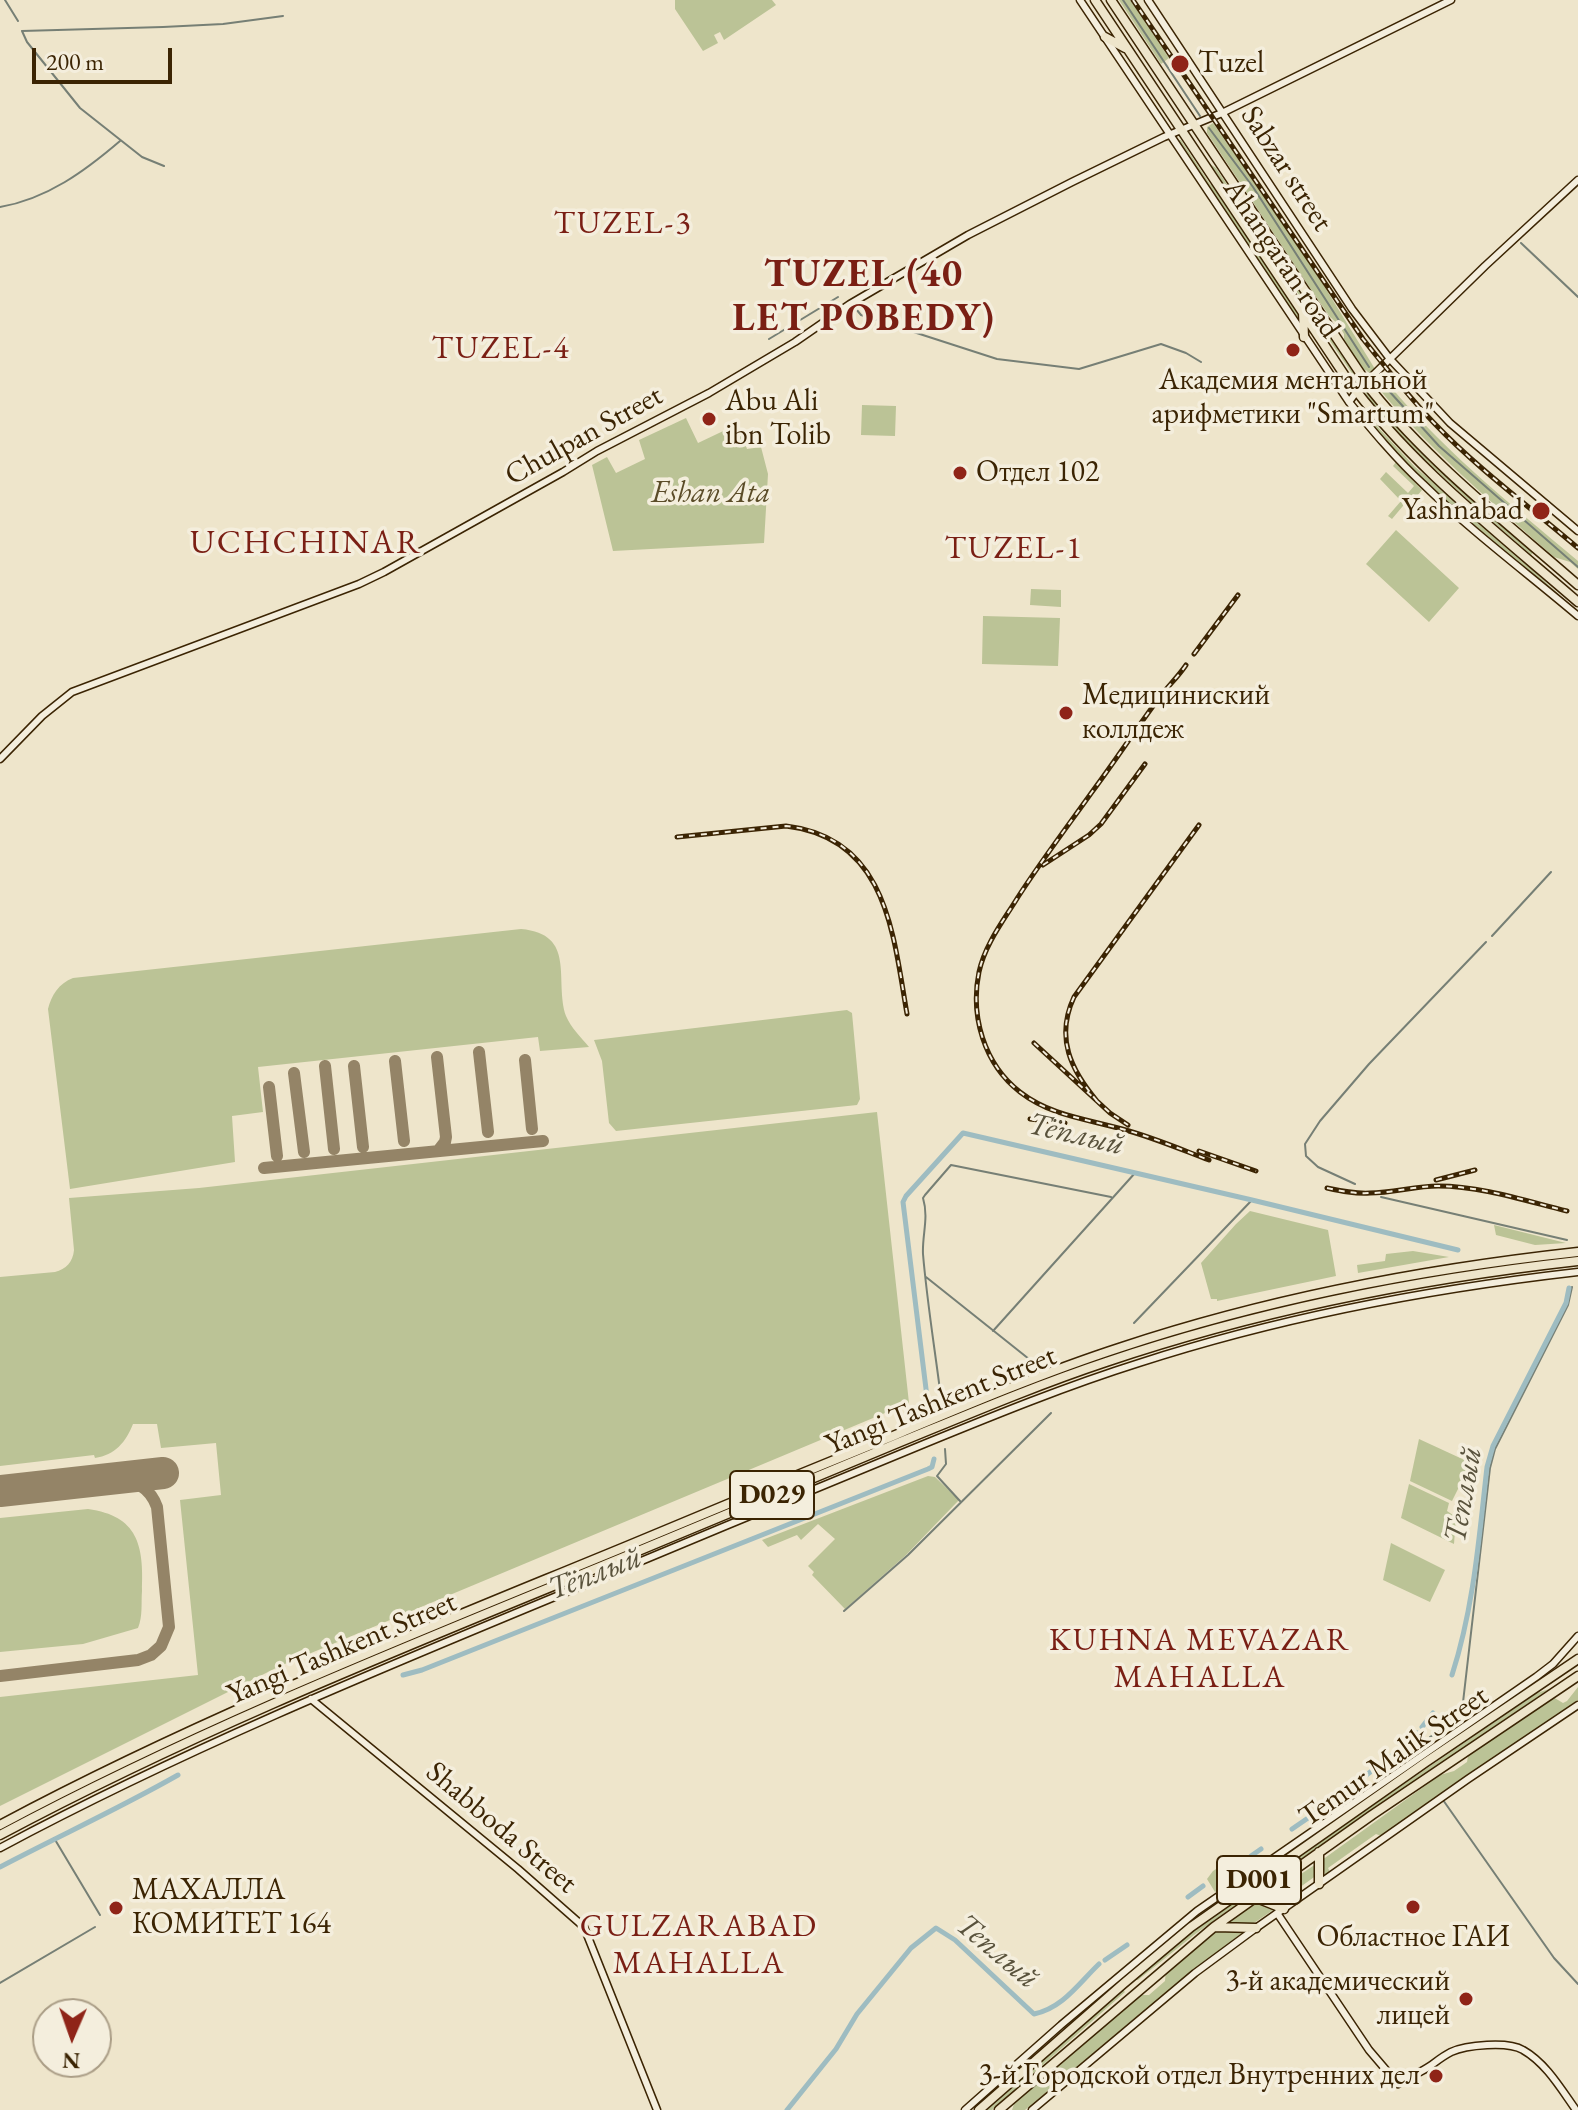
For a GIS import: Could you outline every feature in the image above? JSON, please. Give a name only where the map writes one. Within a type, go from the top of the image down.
[{"type":"highway","name":"Ahangaran road","points":[[1095,0],[1374,414],[1477,514],[1578,602]]},
{"type":"highway","name":"Ahangaran road","points":[[1111,0],[1388,411],[1421,445],[1578,585]]},
{"type":"highway","points":[[1105,37],[1127,49]]},
{"type":"highway","points":[[1303,312],[1304,337]]},
{"type":"highway","points":[[1451,510],[1477,514]]},
{"type":"highway","points":[[1533,562],[1539,557],[1536,548]]},
{"type":"highway","name":"Yangi Tashkent Street","points":[[0,1825],[166,1742],[344,1663],[1073,1364],[1194,1325],[1313,1295],[1423,1273],[1578,1252]]},
{"type":"highway","name":"Yangi Tashkent Street","points":[[0,1835],[105,1781],[266,1706],[1040,1385],[1195,1334],[1316,1303],[1443,1279],[1578,1261]]},
{"type":"highway","name":"Temur Malik Street","points":[[979,2110],[1191,1927],[1424,1759],[1578,1659]]},
{"type":"highway","points":[[1557,1674],[1558,1682],[1567,1684]]},
{"type":"highway","name":"Temur Malik Street","points":[[999,2110],[1135,1992],[1254,1897],[1578,1676]]},
{"type":"highway","points":[[1319,1852],[1319,1884]]},
{"type":"highway","points":[[1254,1897],[1280,1911]]},
{"type":"highway","points":[[1214,1927],[1256,1928]]},
{"type":"highway","points":[[1126,1982],[1135,1992]]},
{"type":"highway","points":[[1009,2110],[1012,2099]]},
{"type":"main road","name":"Ahangaran road","points":[[1080,0],[1349,402],[1407,469],[1451,510],[1578,616]]},
{"type":"main road","name":"Sabzar street","points":[[1148,0],[1356,314],[1390,359],[1450,423],[1578,531]]},
{"type":"main road","name":"Chulpan Street","points":[[0,759],[42,716],[72,692],[384,572],[597,451],[709,393],[795,342],[850,304],[968,235],[1451,0]]},
{"type":"main road","points":[[1349,402],[1485,266],[1578,180]]},
{"type":"main road","points":[[0,1848],[143,1776],[311,1699],[903,1453],[1111,1372],[1218,1340],[1357,1306],[1475,1285],[1578,1272]]},
{"type":"main road","points":[[965,2110],[1072,2015],[1197,1911],[1424,1759],[1542,1673],[1578,1636]]},
{"type":"main road","name":"Shabboda Street","points":[[311,1699],[584,1927],[657,2110]]},
{"type":"main road","points":[[1032,2110],[1195,1973],[1468,1779],[1578,1705]]},
{"type":"main road","points":[[1488,1711],[1500,1712]]},
{"type":"main road","points":[[1280,1911],[1369,2050],[1398,2084],[1453,2051],[1508,2045],[1531,2056],[1553,2077],[1576,2110]]},
{"type":"green space","points":[[675,0],[772,0],[776,5],[724,40],[720,32],[714,35],[718,43],[703,51],[675,9]]},
{"type":"green space","points":[[1119,0],[1130,0],[1169,58],[1161,64]]},
{"type":"green space","points":[[1213,123],[1310,263],[1375,369],[1369,373],[1364,372],[1344,342],[1344,334],[1338,324],[1312,291],[1207,133],[1207,127]]},
{"type":"green space","points":[[1177,140],[1181,140],[1210,184],[1217,188],[1301,316],[1300,326]]},
{"type":"green space","points":[[1210,164],[1216,168],[1377,403],[1441,470],[1533,552],[1531,555],[1427,461],[1370,400]]},
{"type":"green space","points":[[1378,371],[1448,448],[1578,561],[1578,569],[1570,562],[1554,557],[1435,449],[1369,377]]},
{"type":"green space","points":[[862,405],[896,406],[895,436],[861,435]]},
{"type":"green space","name":"Eshan Аta","points":[[686,418],[698,443],[738,424],[747,449],[761,447],[768,474],[764,543],[613,551],[592,465],[607,457],[616,473],[645,459],[639,440]]},
{"type":"green space","points":[[1376,425],[1415,467],[1464,508],[1453,508],[1406,463],[1374,427]]},
{"type":"green space","points":[[1396,462],[1422,490],[1417,496],[1413,494],[1392,519],[1388,516],[1401,501],[1380,479],[1386,472],[1408,493],[1414,486],[1393,466]]},
{"type":"green space","points":[[1463,516],[1486,527],[1578,612]]},
{"type":"green space","points":[[1396,530],[1459,588],[1429,622],[1366,564]]},
{"type":"green space","points":[[1031,589],[1061,590],[1061,607],[1030,605]]},
{"type":"green space","points":[[983,616],[1060,618],[1058,666],[982,664]]},
{"type":"green space","points":[[521,929],[539,933],[557,949],[566,1016],[589,1047],[540,1051],[538,1037],[258,1067],[263,1112],[232,1116],[235,1162],[70,1189],[48,1009],[56,990],[68,980]]},
{"type":"green space","points":[[847,1010],[852,1013],[860,1099],[857,1105],[616,1131],[609,1123],[602,1061],[594,1040]]},
{"type":"green space","points":[[877,1112],[909,1403],[280,1666],[0,1806],[0,1697],[198,1675],[180,1500],[221,1495],[216,1443],[161,1448],[157,1424],[133,1424],[119,1447],[95,1458],[94,1455],[0,1466],[0,1277],[55,1272],[68,1264],[74,1250],[69,1198],[199,1188]]},
{"type":"green space","points":[[1250,1211],[1328,1230],[1336,1276],[1217,1301],[1211,1299],[1201,1263]]},
{"type":"green space","points":[[1494,1225],[1566,1243],[1535,1245],[1496,1235]]},
{"type":"green space","points":[[1413,1251],[1449,1257],[1358,1273],[1357,1265],[1385,1261],[1386,1254]]},
{"type":"green space","points":[[1419,1439],[1471,1463],[1452,1501],[1410,1481]]},
{"type":"green space","points":[[928,1476],[935,1477],[959,1500],[906,1555],[845,1609],[812,1575],[814,1572],[808,1566],[835,1539],[818,1524],[801,1540],[797,1535],[768,1547],[762,1540]]},
{"type":"green space","points":[[1409,1484],[1449,1503],[1447,1511],[1456,1517],[1454,1544],[1401,1518]]},
{"type":"green space","points":[[88,1509],[118,1518],[134,1535],[139,1547],[142,1575],[138,1628],[83,1644],[0,1652],[0,1518]]},
{"type":"green space","points":[[1391,1543],[1445,1570],[1430,1602],[1383,1580]]},
{"type":"green space","points":[[1578,1687],[1578,1700],[1381,1836],[1376,1834],[1328,1868],[1330,1872],[1325,1875],[1322,1860],[1440,1775],[1454,1771],[1467,1762],[1468,1756],[1553,1697],[1563,1703]]},
{"type":"green space","points":[[1549,1689],[1263,1885],[1135,1980],[1191,1933],[1262,1881],[1537,1693]]},
{"type":"green space","points":[[1231,1859],[1242,1873],[1215,1892],[1207,1879]]},
{"type":"green space","points":[[1316,1864],[1317,1875],[1278,1903],[1265,1898]]},
{"type":"green space","points":[[1258,1902],[1276,1908],[1251,1925],[1226,1924]]},
{"type":"green space","points":[[1220,1929],[1246,1930],[1172,1987],[1025,2110],[1012,2110],[1015,2101],[1137,1995],[1149,1995],[1165,1981],[1166,1969]]},
{"type":"green space","points":[[1123,1990],[1125,1992],[992,2110],[987,2110]]},
{"type":"waterway","points":[[5,0],[18,21]]},
{"type":"waterway","points":[[1123,0],[1200,116]]},
{"type":"waterway","points":[[164,166],[142,157],[80,108],[27,42],[22,31],[223,24],[283,16]]},
{"type":"waterway","points":[[1209,128],[1253,187],[1369,367]]},
{"type":"waterway","points":[[0,207],[49,191],[93,163],[120,141]]},
{"type":"waterway","points":[[1521,243],[1578,297]]},
{"type":"waterway","points":[[769,339],[838,297]]},
{"type":"waterway","points":[[856,309],[861,315],[997,359],[1079,369],[1161,344],[1201,362]]},
{"type":"waterway","points":[[1379,380],[1439,446],[1578,567]]},
{"type":"waterway","points":[[1492,936],[1551,872]]},
{"type":"waterway","points":[[1355,1184],[1318,1167],[1306,1156],[1305,1144],[1320,1121],[1369,1064],[1486,942]]},
{"type":"waterway","name":"Тёплый","points":[[927,1397],[903,1202],[963,1133],[1458,1250]]},
{"type":"waterway","points":[[941,1398],[923,1254],[925,1195],[951,1165],[1111,1197]]},
{"type":"waterway","points":[[993,1331],[1135,1173]]},
{"type":"waterway","points":[[1381,1197],[1567,1240]]},
{"type":"waterway","points":[[1134,1323],[1252,1200]]},
{"type":"waterway","points":[[926,1277],[1034,1363]]},
{"type":"waterway","name":"Теплый","points":[[1447,1724],[1462,1711],[1490,1468],[1495,1449],[1568,1305],[1572,1287]]},
{"type":"waterway","name":"Теплый","points":[[1452,1675],[1471,1598],[1487,1467],[1493,1446],[1566,1303],[1569,1288]]},
{"type":"waterway","points":[[844,1611],[908,1555],[1051,1413]]},
{"type":"waterway","points":[[945,1449],[946,1464],[937,1476],[960,1501]]},
{"type":"waterway","name":"Тёплый","points":[[403,1675],[928,1469],[932,1467],[934,1459]]},
{"type":"waterway","name":"Теплый","points":[[1422,1727],[1433,1713]]},
{"type":"waterway","points":[[1430,1737],[1442,1729]]},
{"type":"waterway","name":"Теплый","points":[[1365,1776],[1417,1733]]},
{"type":"waterway","points":[[1408,1755],[1425,1741]]},
{"type":"waterway","name":"Тёплый","points":[[0,1867],[178,1775]]},
{"type":"waterway","points":[[1443,1800],[1554,1958],[1578,1984]]},
{"type":"waterway","name":"Теплый","points":[[1292,1829],[1327,1805]]},
{"type":"waterway","points":[[54,1838],[100,1915]]},
{"type":"waterway","name":"Теплый","points":[[1251,1856],[1261,1849]]},
{"type":"waterway","name":"Теплый","points":[[1188,1897],[1203,1886]]},
{"type":"waterway","points":[[0,1983],[95,1927]]},
{"type":"waterway","name":"Теплый","points":[[787,2110],[836,2049],[857,2014],[911,1948],[936,1928],[955,1940],[1034,2014],[1062,2001],[1099,1964]]},
{"type":"waterway","name":"Теплый","points":[[1105,1960],[1127,1945]]},
{"type":"taxiway","points":[[479,1052],[488,1132]]},
{"type":"taxiway","points":[[437,1057],[446,1137],[438,1151]]},
{"type":"taxiway","points":[[525,1060],[532,1129]]},
{"type":"taxiway","points":[[395,1061],[404,1141]]},
{"type":"taxiway","points":[[325,1066],[334,1149]]},
{"type":"taxiway","points":[[354,1066],[363,1147]]},
{"type":"taxiway","points":[[294,1073],[304,1152]]},
{"type":"taxiway","points":[[269,1087],[277,1156]]},
{"type":"taxiway","points":[[264,1168],[543,1141]]},
{"type":"taxiway","points":[[0,1676],[138,1660],[151,1655],[161,1646],[169,1627],[157,1507],[141,1486],[114,1479]]},
{"type":"runway","points":[[0,1491],[163,1473]]},
{"type":"railway","points":[[1133,0],[1363,339],[1451,440],[1578,548]]},
{"type":"railway","points":[[1194,654],[1238,595]]},
{"type":"railway","points":[[1186,665],[1142,721],[1001,923],[979,972],[977,1005],[989,1053],[997,1068],[1020,1092],[1057,1112],[1144,1136],[1209,1160]]},
{"type":"railway","points":[[1043,865],[1101,824],[1145,764]]},
{"type":"railway","points":[[1097,1101],[1080,1077],[1069,1053],[1066,1040],[1068,1012],[1074,997],[1199,825]]},
{"type":"railway","points":[[677,837],[786,826],[820,834],[846,849],[865,869],[879,894],[889,922],[907,1014]]},
{"type":"railway","points":[[1034,1043],[1110,1113],[1128,1125]]},
{"type":"railway","points":[[1030,1119],[1065,1123]]},
{"type":"railway","points":[[1199,1151],[1256,1171]]},
{"type":"railway","points":[[1436,1180],[1475,1170]]},
{"type":"railway","points":[[1327,1188],[1364,1193],[1429,1186],[1471,1188],[1567,1211]]},
{"type":"place","name":"Tuzel","points":[[1180,64]]},
{"type":"place","name":"Академия ментальной арифметики \"Smartum\"","points":[[1293,350]]},
{"type":"place","name":"Abu Ali ibn Tolib","points":[[709,419]]},
{"type":"place","name":"Отдел 102","points":[[960,473]]},
{"type":"place","name":"Yashnabad","points":[[1541,511]]},
{"type":"place","name":"Медициниский коллдеж","points":[[1066,713]]},
{"type":"place","name":"Областное ГАИ","points":[[1413,1907]]},
{"type":"place","name":"МАХАЛЛА КОМИТЕТ 164","points":[[116,1908]]},
{"type":"place","name":"3-й академический лицей","points":[[1466,1999]]},
{"type":"place","name":"3-й Городской отдел Внутренних дел","points":[[1436,2076]]},
{"type":"district","name":"TUZEL-3","points":[[623,224]]},
{"type":"district","name":"TUZEL (40 LET POBEDY)","points":[[864,298]]},
{"type":"district","name":"TUZEL-4","points":[[501,349]]},
{"type":"district","name":"UCHCHINAR","points":[[306,544]]},
{"type":"district","name":"TUZEL-1","points":[[1014,549]]},
{"type":"district","name":"KUHNA MEVAZAR MAHALLA","points":[[1200,1660]]},
{"type":"district","name":"GULZARABAD MAHALLA","points":[[699,1946]]}]
